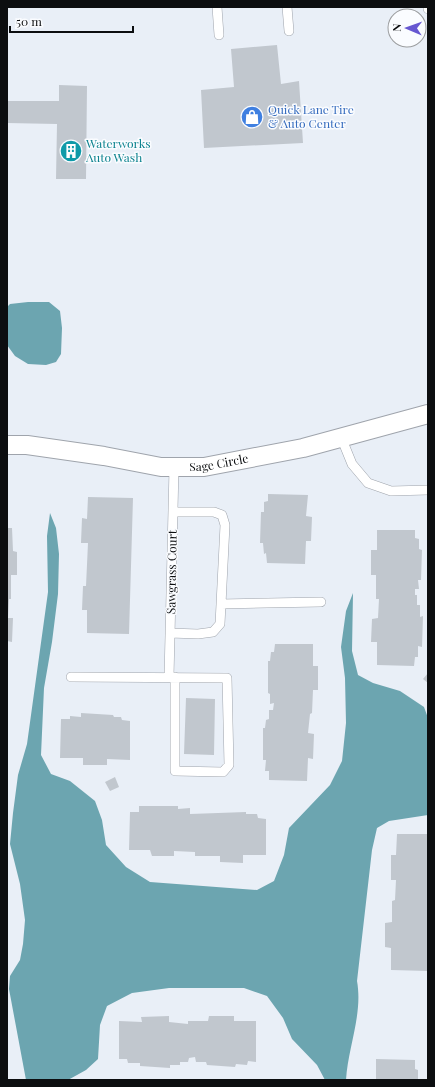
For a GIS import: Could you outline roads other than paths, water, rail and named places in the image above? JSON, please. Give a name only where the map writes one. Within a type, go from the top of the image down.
[{"type":"street","name":"Sage Circle","points":[[7,444],[27,445],[88,454],[161,468],[204,467],[303,448],[428,414]]},
{"type":"lane","points":[[217,7],[219,35]]},
{"type":"lane","points":[[287,7],[288,30]]},
{"type":"lane","points":[[341,438],[352,464],[368,483],[391,490],[428,490]]},
{"type":"lane","name":"Sawgrass Court","points":[[71,677],[172,677],[227,678],[229,766],[223,772],[175,771],[172,677],[170,634],[174,468]]},
{"type":"lane","points":[[170,634],[198,634],[213,632],[220,624],[225,525],[222,515],[214,512],[173,512]]},
{"type":"lane","points":[[221,604],[321,602]]},
{"type":"water","points":[[49,302],[60,311],[62,328],[61,354],[56,362],[46,365],[28,364],[15,356],[7,345],[7,307],[10,304]]},
{"type":"water","points":[[50,513],[56,528],[59,554],[58,594],[44,688],[41,755],[51,774],[70,781],[95,801],[102,820],[106,845],[126,867],[150,882],[257,890],[274,881],[284,855],[289,828],[330,785],[342,761],[346,723],[345,678],[341,647],[346,611],[353,593],[352,651],[358,675],[373,683],[400,691],[424,707],[428,718],[428,815],[389,821],[377,828],[372,850],[357,981],[357,1018],[349,1055],[346,1080],[325,1080],[317,1065],[292,1039],[283,1018],[267,996],[244,988],[169,988],[132,993],[107,1006],[100,1025],[98,1059],[86,1070],[68,1080],[26,1080],[9,989],[10,976],[20,960],[25,920],[20,884],[10,844],[18,775],[27,744],[48,592],[47,536]]},
{"type":"place","name":"Quick Lane Tire & Auto Center","points":[[252,117]]},
{"type":"place","name":"Waterworks Auto Wash","points":[[71,151]]}]
